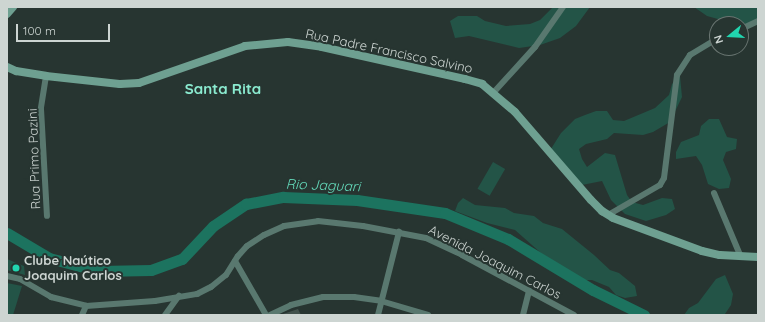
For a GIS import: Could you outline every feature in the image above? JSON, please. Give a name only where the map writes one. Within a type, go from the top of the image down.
[{"type":"street","points":[[7,14],[13,7]]},
{"type":"street","points":[[494,92],[535,47],[564,7]]},
{"type":"street","name":"Rua Padre Francisco Salvino","points":[[7,67],[16,71],[46,76],[120,84],[139,82],[244,46],[288,42],[322,47],[465,78],[482,84],[494,92],[515,112],[591,200],[608,215],[702,252],[720,255],[758,257]]},
{"type":"street","points":[[608,215],[660,185],[664,178],[676,75],[690,55],[709,44]]},
{"type":"street","name":"Rua Primo Pazini","points":[[46,76],[41,109],[47,216]]},
{"type":"street","points":[[714,193],[740,256]]},
{"type":"street","name":"Avenida Joaquim Carlos","points":[[7,276],[20,279],[51,297],[86,306],[155,301],[197,294],[211,287],[226,275],[247,246],[264,235],[284,226],[318,221],[399,232],[426,238],[462,255],[574,315]]},
{"type":"street","points":[[378,315],[399,232]]},
{"type":"street","points":[[235,261],[266,315]]},
{"type":"street","points":[[523,315],[529,291]]},
{"type":"street","points":[[165,315],[179,296]]},
{"type":"street","points":[[270,315],[291,305],[323,297],[354,297],[381,301],[428,315]]},
{"type":"street","points":[[82,315],[86,306]]},
{"type":"green space","points":[[553,7],[590,7],[576,26],[560,38],[540,45],[519,48],[469,36],[455,38],[450,21],[458,16],[477,16],[485,21],[506,26],[530,24],[540,20]]},
{"type":"green space","points":[[694,7],[758,7],[758,19],[749,23],[749,16],[707,16]]},
{"type":"green space","points":[[680,76],[682,97],[670,122],[653,132],[643,135],[614,133],[607,139],[586,144],[579,149],[582,159],[587,167],[605,153],[615,155],[627,195],[632,202],[643,205],[662,198],[672,199],[675,209],[666,215],[646,221],[625,214],[611,200],[602,181],[582,185],[549,152],[561,133],[575,119],[596,111],[607,111],[613,120],[624,121],[655,108],[669,95],[672,84]]},
{"type":"green space","points":[[709,119],[719,119],[727,137],[737,139],[736,149],[726,152],[723,160],[731,179],[729,188],[719,189],[708,184],[702,165],[696,156],[676,159],[676,152],[681,142],[699,135],[701,126]]},
{"type":"green space","points":[[493,162],[505,169],[490,196],[478,189]]},
{"type":"green space","points":[[463,198],[475,205],[505,208],[514,213],[534,216],[543,223],[562,229],[610,270],[619,273],[635,286],[637,296],[625,298],[616,295],[609,287],[592,280],[582,280],[541,253],[515,230],[487,223],[455,211],[458,203]]},
{"type":"green space","name":"Clube Naútico Joaquim Carlos","points":[[7,259],[24,266],[25,275],[7,270]]},
{"type":"green space","points":[[725,275],[733,294],[731,305],[725,314],[684,315],[689,308],[698,303],[716,279]]},
{"type":"green space","points":[[7,283],[22,286],[13,315],[7,315]]},
{"type":"building","points":[[298,309],[301,315],[283,315],[283,314]]},
{"type":"waterway","name":"Rio Jaguari","points":[[7,233],[49,258],[99,271],[151,270],[182,259],[213,226],[246,204],[283,197],[357,200],[445,213],[508,239],[593,290],[644,315]]},
{"type":"place","name":"Clube Naútico Joaquim Carlos","points":[[16,268]]},
{"type":"district","name":"Santa Rita","points":[[223,89]]}]
